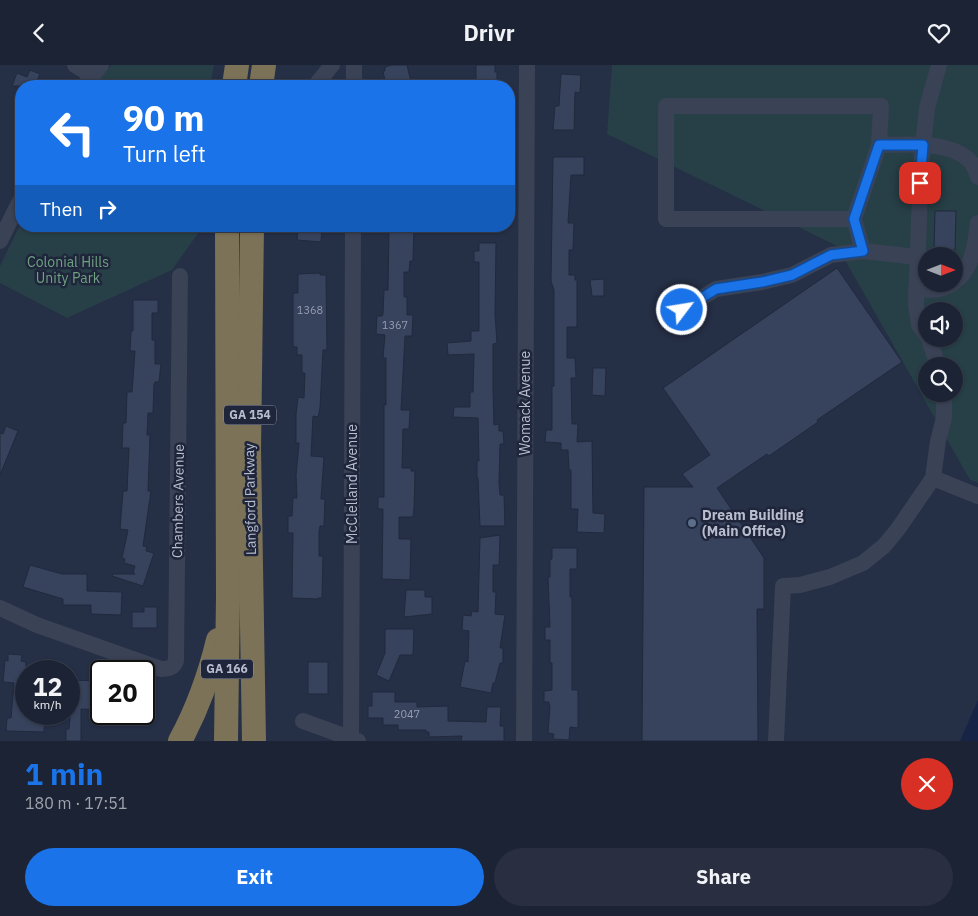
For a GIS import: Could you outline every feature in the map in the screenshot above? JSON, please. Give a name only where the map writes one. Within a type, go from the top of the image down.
[{"type":"highway","points":[[235,80],[237,65]]},
{"type":"highway","points":[[262,80],[264,65]]},
{"type":"highway","name":"Langford Parkway","points":[[226,741],[228,597],[227,232]]},
{"type":"highway","name":"Langford Parkway","points":[[252,232],[249,449],[254,741]]},
{"type":"highway","name":"GA 154","points":[[180,741],[195,714],[212,665],[228,597]]},
{"type":"highway","points":[[252,604],[260,689],[270,741]]},
{"type":"street","points":[[75,65],[92,75]]},
{"type":"street","points":[[319,80],[332,65]]},
{"type":"street","points":[[354,65],[354,80]]},
{"type":"street","name":"Womack Avenue","points":[[524,741],[527,65]]},
{"type":"street","points":[[918,318],[916,289],[921,165],[927,108],[939,65]]},
{"type":"street","points":[[854,219],[666,219],[666,106],[880,106],[879,145],[854,219],[863,251]]},
{"type":"street","points":[[879,145],[923,145],[956,150],[971,161],[978,177]]},
{"type":"street","points":[[0,241],[15,211]]},
{"type":"street","points":[[963,274],[973,256],[978,223]]},
{"type":"street","name":"McClelland Avenue","points":[[353,232],[353,740]]},
{"type":"street","points":[[682,310],[716,289],[792,275],[831,255],[863,251],[917,257]]},
{"type":"street","name":"Chambers Avenue","points":[[0,608],[38,625],[161,669],[170,669],[174,665],[176,661],[180,276]]},
{"type":"street","points":[[776,741],[784,586],[800,585],[830,577],[863,563],[884,547],[933,478],[938,441],[944,418],[944,402]]},
{"type":"street","points":[[933,478],[978,496]]},
{"type":"street","points":[[303,721],[353,740]]},
{"type":"green space","points":[[111,65],[214,65],[211,80],[98,80]]},
{"type":"green space","points":[[612,65],[978,65],[978,483],[970,480],[926,402],[963,402],[963,357],[918,357],[918,389],[837,246],[607,134]]},
{"type":"green space","name":"Colonial Hills Unity Park","points":[[17,232],[199,232],[172,270],[67,318],[0,283],[0,266]]},
{"type":"water","points":[[978,700],[978,741],[960,741]]},
{"type":"building","points":[[407,65],[411,80],[385,80],[383,71],[385,71],[385,67]]},
{"type":"building","points":[[476,65],[495,65],[497,80],[476,80]]},
{"type":"building","points":[[30,70],[40,74],[37,80],[15,80],[15,86],[12,86],[17,73],[27,77]]},
{"type":"building","points":[[561,74],[581,75],[580,93],[575,92],[574,130],[553,130],[555,106],[559,106]]},
{"type":"building","points":[[553,157],[584,157],[584,175],[571,175],[568,223],[574,223],[573,250],[569,250],[569,275],[575,275],[575,280],[577,280],[577,327],[567,327],[567,358],[575,358],[576,378],[571,378],[572,424],[578,424],[577,442],[592,441],[593,513],[605,514],[604,533],[577,532],[578,509],[571,509],[571,470],[569,470],[568,450],[561,450],[561,443],[545,442],[546,430],[552,430],[552,386],[554,386],[554,290],[551,281]]},
{"type":"building","points":[[935,211],[956,211],[955,247],[934,247]]},
{"type":"building","points":[[298,232],[322,232],[321,242],[297,240]]},
{"type":"building","points":[[389,232],[414,232],[413,261],[410,261],[409,272],[404,272],[404,297],[407,297],[407,315],[413,315],[412,336],[405,336],[401,410],[410,410],[409,429],[403,429],[402,468],[411,468],[411,471],[415,471],[414,509],[413,517],[399,517],[399,539],[411,539],[410,580],[382,579],[383,509],[378,509],[378,497],[384,497],[386,358],[383,358],[385,335],[376,334],[377,316],[382,316],[383,314],[384,290],[388,290]]},
{"type":"building","points":[[479,243],[496,243],[495,314],[497,343],[493,344],[494,425],[499,424],[499,431],[503,431],[504,444],[500,444],[499,483],[500,495],[504,495],[505,526],[480,526],[477,478],[477,461],[479,461],[478,418],[453,417],[454,407],[470,407],[470,392],[473,392],[474,354],[448,355],[447,343],[471,341],[471,331],[479,331],[479,262],[474,262],[474,251],[479,251]]},
{"type":"building","name":"Dream Building (Main Office)","points":[[837,268],[902,362],[817,420],[818,422],[769,456],[767,454],[717,488],[764,558],[764,609],[757,609],[758,741],[642,741],[644,487],[693,487],[682,474],[710,455],[663,388]]},
{"type":"building","points":[[320,273],[320,275],[326,275],[327,350],[323,350],[320,408],[318,417],[313,416],[311,456],[324,457],[321,499],[325,499],[324,526],[320,526],[319,532],[319,556],[323,556],[322,598],[292,598],[293,533],[288,533],[288,516],[292,516],[293,498],[297,498],[296,476],[299,443],[296,443],[296,414],[298,397],[304,398],[305,373],[302,373],[302,355],[297,355],[297,347],[293,347],[293,293],[298,293],[298,274]]},
{"type":"building","points":[[604,279],[604,296],[592,296],[590,280]]},
{"type":"building","points":[[133,300],[158,300],[158,313],[152,313],[152,340],[155,340],[155,364],[161,364],[159,382],[154,384],[153,413],[148,413],[147,435],[150,435],[148,491],[151,491],[143,546],[147,547],[146,551],[154,553],[143,586],[112,576],[113,574],[135,574],[133,573],[135,566],[124,563],[125,559],[122,558],[128,530],[120,529],[123,491],[127,491],[129,448],[122,448],[123,423],[126,423],[127,392],[132,392],[135,351],[130,351],[131,331],[133,331]]},
{"type":"building","points":[[593,368],[606,368],[605,396],[592,395]]},
{"type":"building","points":[[6,426],[18,431],[0,475],[0,433],[3,434]]},
{"type":"building","points":[[500,535],[499,565],[493,565],[493,592],[496,592],[495,614],[505,615],[500,648],[503,648],[503,663],[500,663],[491,693],[460,687],[465,661],[468,662],[469,631],[462,630],[463,615],[471,616],[472,611],[478,612],[480,538]]},
{"type":"building","points":[[552,548],[577,548],[577,569],[570,569],[570,597],[572,597],[572,690],[578,690],[578,728],[570,727],[569,740],[553,739],[554,734],[548,733],[550,705],[549,702],[544,702],[544,691],[552,690],[550,640],[545,640],[545,627],[550,627],[548,577],[550,577]]},
{"type":"building","points":[[30,565],[62,574],[87,574],[87,591],[122,592],[121,615],[91,614],[91,605],[63,605],[63,599],[23,587]]},
{"type":"building","points":[[406,590],[425,590],[425,597],[432,597],[432,614],[404,617]]},
{"type":"building","points":[[144,607],[157,607],[157,628],[132,628],[132,612],[144,612]]},
{"type":"building","points":[[385,629],[414,629],[413,655],[400,655],[389,681],[376,675],[385,653]]},
{"type":"building","points":[[8,654],[22,655],[21,660],[15,660],[15,725],[44,725],[44,732],[6,731],[7,718],[11,718],[14,683],[3,682],[5,660],[8,661]]},
{"type":"building","points":[[308,662],[328,662],[328,694],[308,694]]},
{"type":"building","points":[[80,680],[90,681],[90,709],[81,709],[81,741],[66,741],[66,729],[69,729],[69,725],[80,725]]},
{"type":"building","points":[[372,692],[395,692],[395,702],[417,702],[417,707],[448,706],[448,721],[486,722],[487,707],[501,707],[500,726],[504,726],[504,741],[461,741],[462,736],[429,737],[429,732],[426,732],[426,730],[398,730],[398,725],[383,725],[383,718],[368,718],[368,706],[372,706]]},
{"type":"place","name":"Dream Building (Main Office)","points":[[692,523]]},
{"type":"route","points":[[682,310],[716,289],[792,275],[831,255],[863,251],[854,219],[879,145],[923,145],[920,183]]}]
